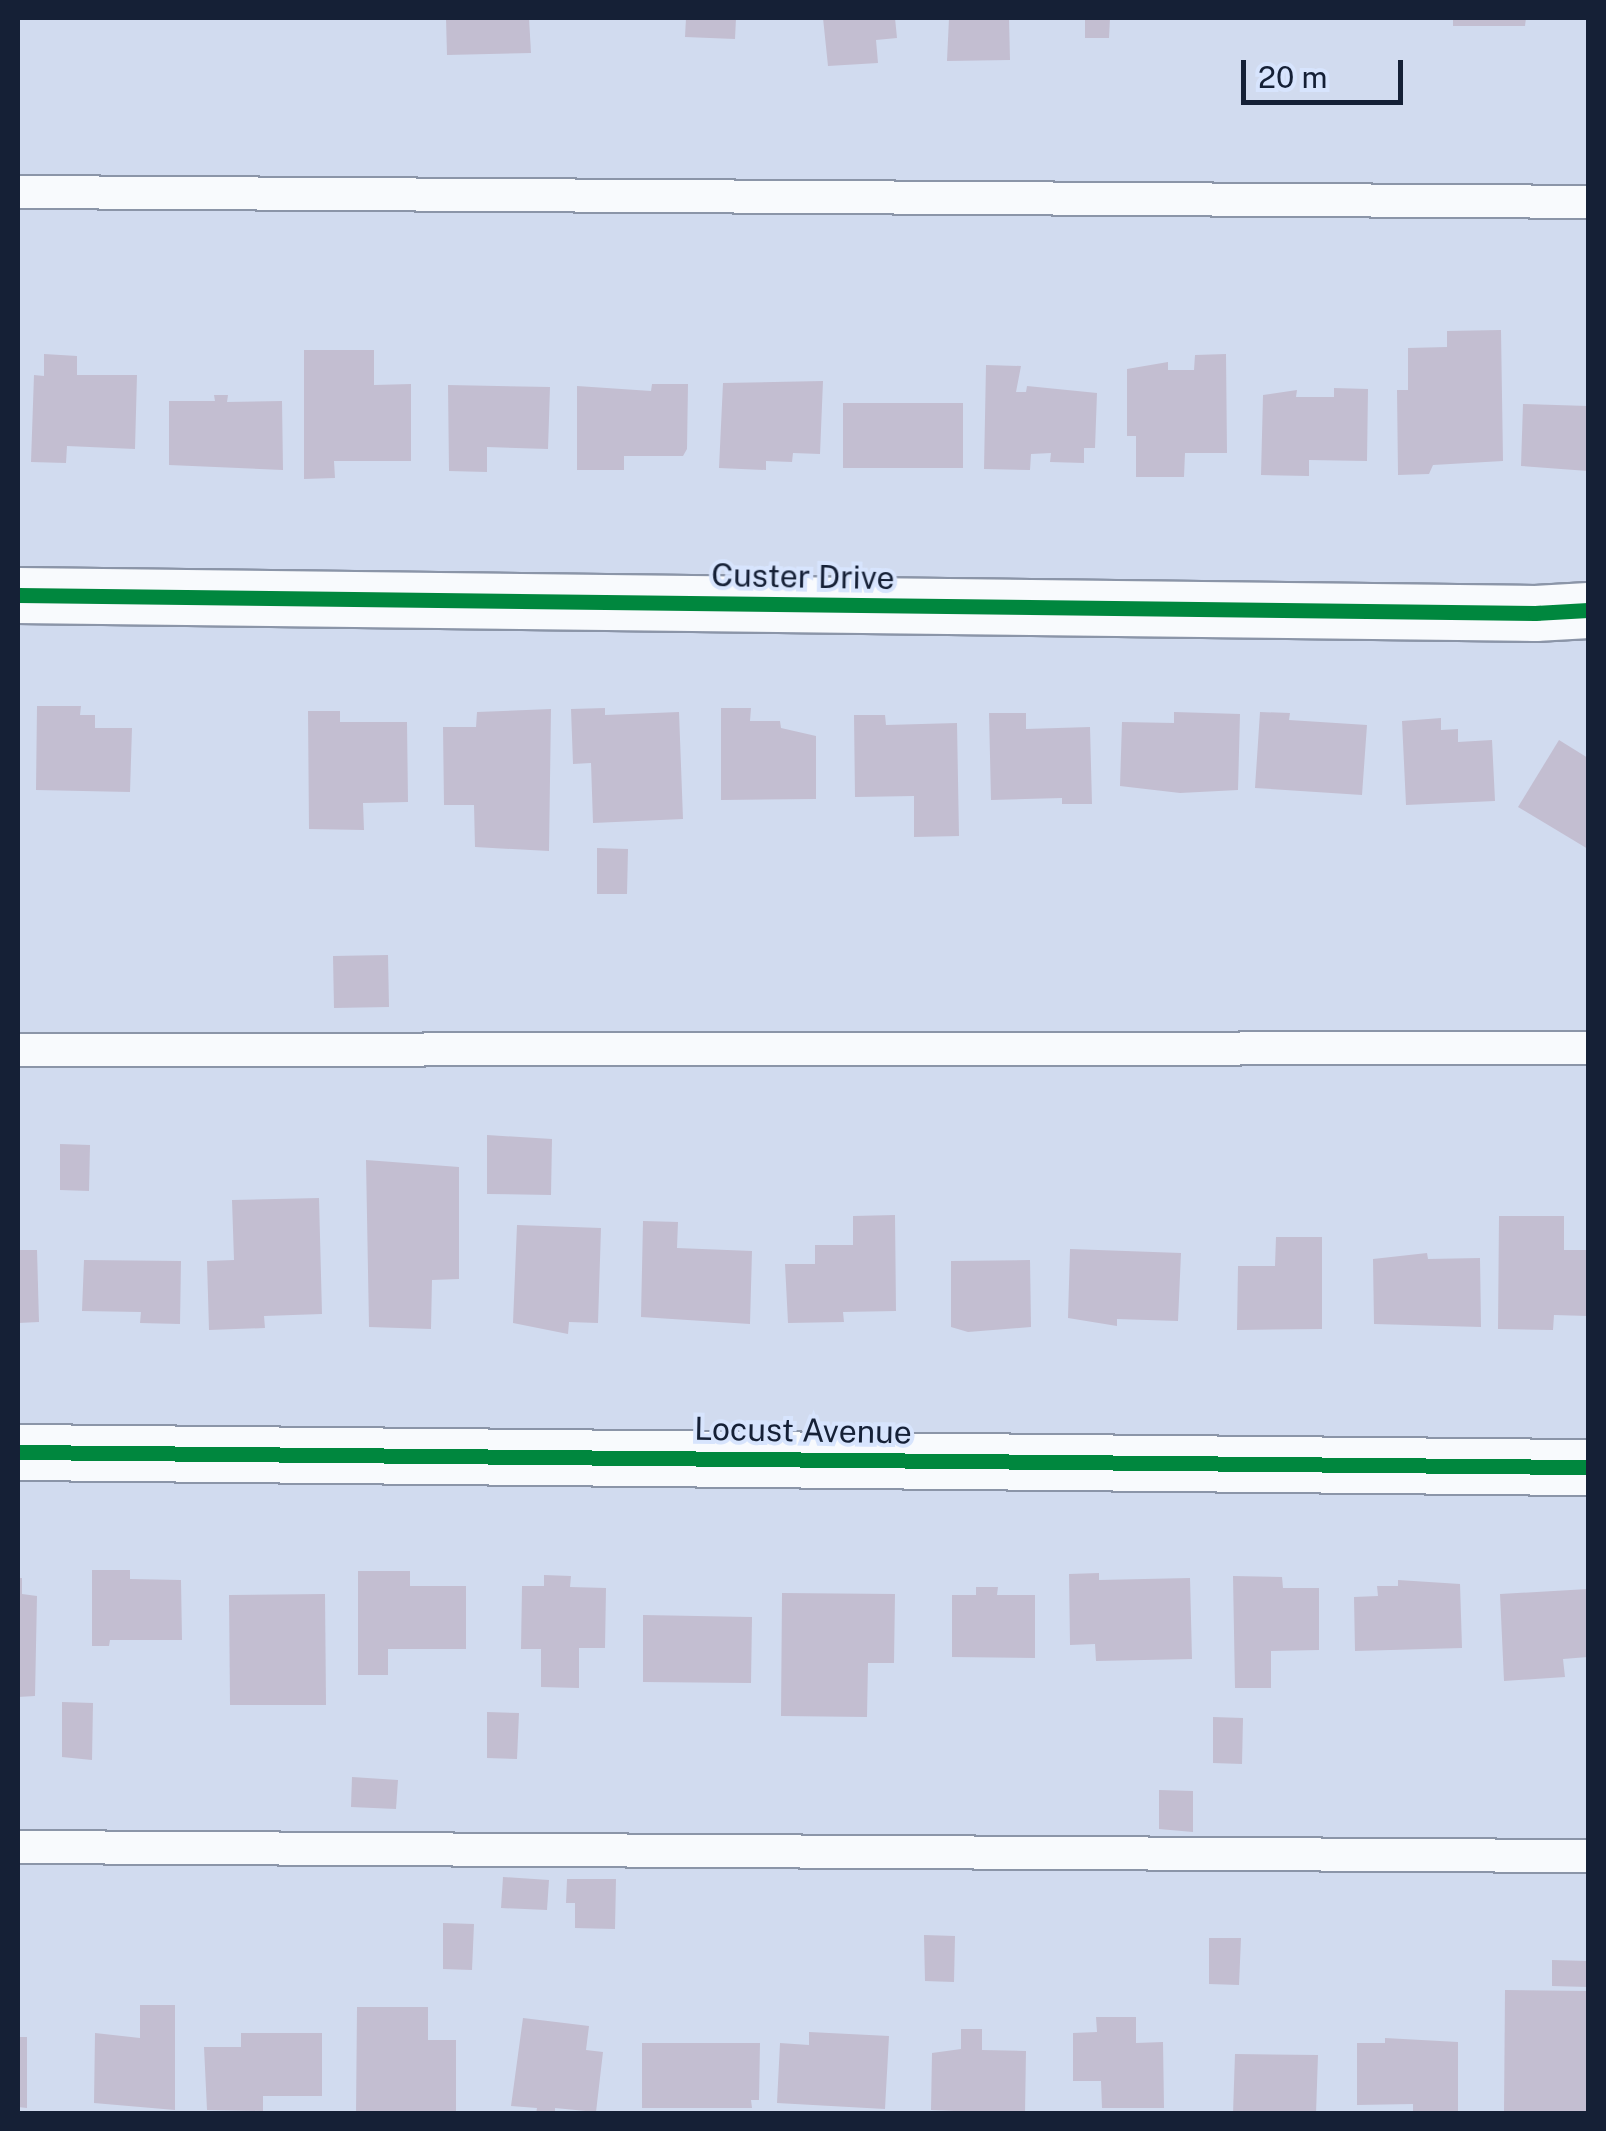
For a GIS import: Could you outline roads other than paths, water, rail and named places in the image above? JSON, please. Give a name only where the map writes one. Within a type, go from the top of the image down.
[{"type":"street","name":"Custer Drive","points":[[18,595],[1562,611],[1588,636]]},
{"type":"street","name":"Locust Avenue","points":[[18,1452],[1588,1467]]},
{"type":"lane","points":[[18,192],[1588,202]]},
{"type":"lane","points":[[18,1050],[1588,1048]]},
{"type":"lane","points":[[18,1847],[1588,1856]]}]
